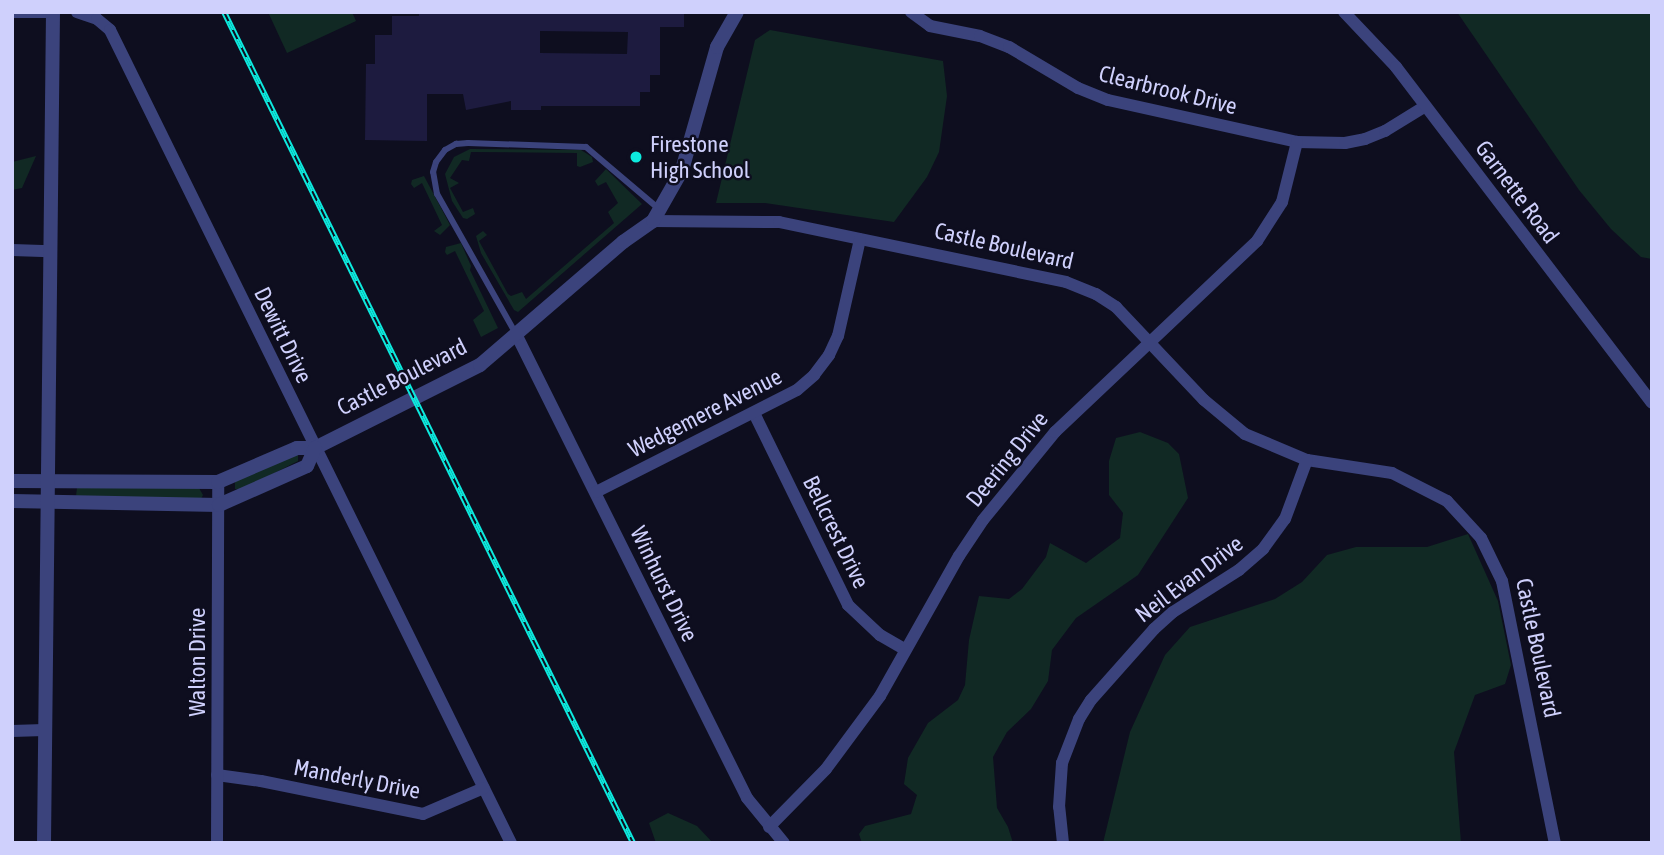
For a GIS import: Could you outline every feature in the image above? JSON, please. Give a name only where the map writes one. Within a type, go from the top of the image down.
[{"type":"street","points":[[12,12],[54,12],[46,481],[44,843]]},
{"type":"street","name":"Dewitt Drive","points":[[77,12],[97,19],[110,30],[510,843]]},
{"type":"street","points":[[656,216],[682,170],[717,47],[737,12]]},
{"type":"street","name":"Clearbrook Drive","points":[[911,12],[930,26],[979,36],[1009,47],[1078,88],[1108,100],[1297,142],[1345,143],[1365,139],[1385,131],[1424,107]]},
{"type":"street","name":"Garnette Road","points":[[1344,12],[1367,33],[1396,67],[1651,401]]},
{"type":"street","name":"Deering Drive","points":[[769,827],[826,769],[880,696],[930,602],[983,520],[1055,432],[1258,241],[1282,202],[1297,142]]},
{"type":"street","name":"Castle Boulevard","points":[[12,481],[218,482],[297,448],[315,448],[480,365],[656,216],[685,224],[759,220],[1066,282],[1116,307],[1223,418],[1269,447],[1307,460],[1370,469],[1409,479],[1447,501],[1481,538],[1502,581],[1511,617],[1555,843]]},
{"type":"street","name":"Wedgemere Avenue","points":[[596,492],[797,390],[829,355],[838,336],[860,239]]},
{"type":"street","points":[[12,250],[50,251]]},
{"type":"street","name":"Winhurst Drive","points":[[517,336],[747,798],[784,843]]},
{"type":"street","name":"Bellcrest Drive","points":[[754,413],[848,605],[880,635],[904,649]]},
{"type":"street","name":"Castle Boulevard","points":[[12,501],[219,505],[307,466],[315,448]]},
{"type":"street","name":"Neil Evan Drive","points":[[1063,843],[1059,807],[1062,763],[1074,731],[1091,700],[1154,629],[1173,612],[1239,570],[1263,549],[1285,519],[1307,460]]},
{"type":"street","name":"Walton Drive","points":[[217,843],[218,482]]},
{"type":"street","points":[[12,731],[44,730]]},
{"type":"street","name":"Manderly Drive","points":[[217,775],[261,781],[423,814],[484,788]]},
{"type":"lane","points":[[517,336],[437,194],[433,172],[439,156],[456,144],[564,144],[586,147],[656,216]]},
{"type":"green space","points":[[268,12],[352,12],[356,21],[287,53]]},
{"type":"green space","points":[[1457,12],[1652,12],[1652,259],[1641,257],[1611,229],[1579,190]]},
{"type":"green space","points":[[770,30],[943,61],[947,96],[939,152],[927,177],[894,222],[765,203],[716,203],[755,40]]},
{"type":"green space","points":[[470,149],[581,150],[592,157],[593,162],[577,166],[577,153],[471,152],[469,161],[462,160],[450,178],[459,183],[450,188],[463,212],[473,208],[475,214],[467,219],[463,218],[452,201],[445,174],[454,157]]},
{"type":"green space","points":[[36,156],[22,188],[12,190],[12,162]]},
{"type":"green space","points":[[606,169],[642,204],[518,312],[514,310],[481,253],[476,236],[483,231],[487,235],[479,241],[508,294],[511,296],[522,292],[526,299],[614,223],[608,212],[618,203],[606,182],[598,186],[595,181]]},
{"type":"green space","points":[[424,176],[450,225],[440,235],[434,231],[442,225],[422,183],[414,188],[411,184],[412,180]]},
{"type":"green space","points":[[461,243],[471,266],[470,270],[498,328],[481,337],[473,320],[484,311],[455,251],[447,255],[445,252],[446,247]]},
{"type":"green space","points":[[1140,432],[1168,443],[1179,454],[1188,498],[1138,575],[1076,618],[1052,650],[1048,681],[1031,709],[1007,732],[993,757],[997,808],[1008,827],[1013,843],[862,843],[859,834],[865,826],[911,814],[917,795],[904,784],[908,758],[928,723],[958,700],[965,685],[969,640],[979,596],[1009,599],[1022,589],[1046,557],[1050,543],[1086,563],[1120,538],[1123,513],[1109,495],[1109,461],[1116,438]]},
{"type":"green space","points":[[298,453],[298,461],[243,489],[235,489],[235,480]]},
{"type":"green space","points":[[77,488],[199,488],[203,495],[201,499],[76,496]]},
{"type":"green space","points":[[1468,534],[1498,601],[1511,665],[1505,684],[1475,695],[1454,752],[1461,843],[1103,843],[1130,732],[1165,655],[1190,627],[1275,599],[1302,582],[1327,555],[1356,547],[1427,547]]},
{"type":"green space","points":[[668,813],[697,826],[713,843],[656,843],[649,823]]},
{"type":"building","name":"Firestone High School","points":[[419,12],[684,12],[684,27],[660,27],[660,75],[650,75],[650,92],[640,92],[640,106],[541,106],[541,110],[511,110],[511,101],[466,110],[463,94],[427,94],[427,141],[365,140],[366,64],[375,64],[375,35],[392,35],[392,16],[419,16]],"holes":[[[540,31],[628,32],[627,54],[540,53]]]},
{"type":"railway","points":[[224,12],[633,843]]},
{"type":"place","name":"Firestone High School","points":[[636,157]]}]
